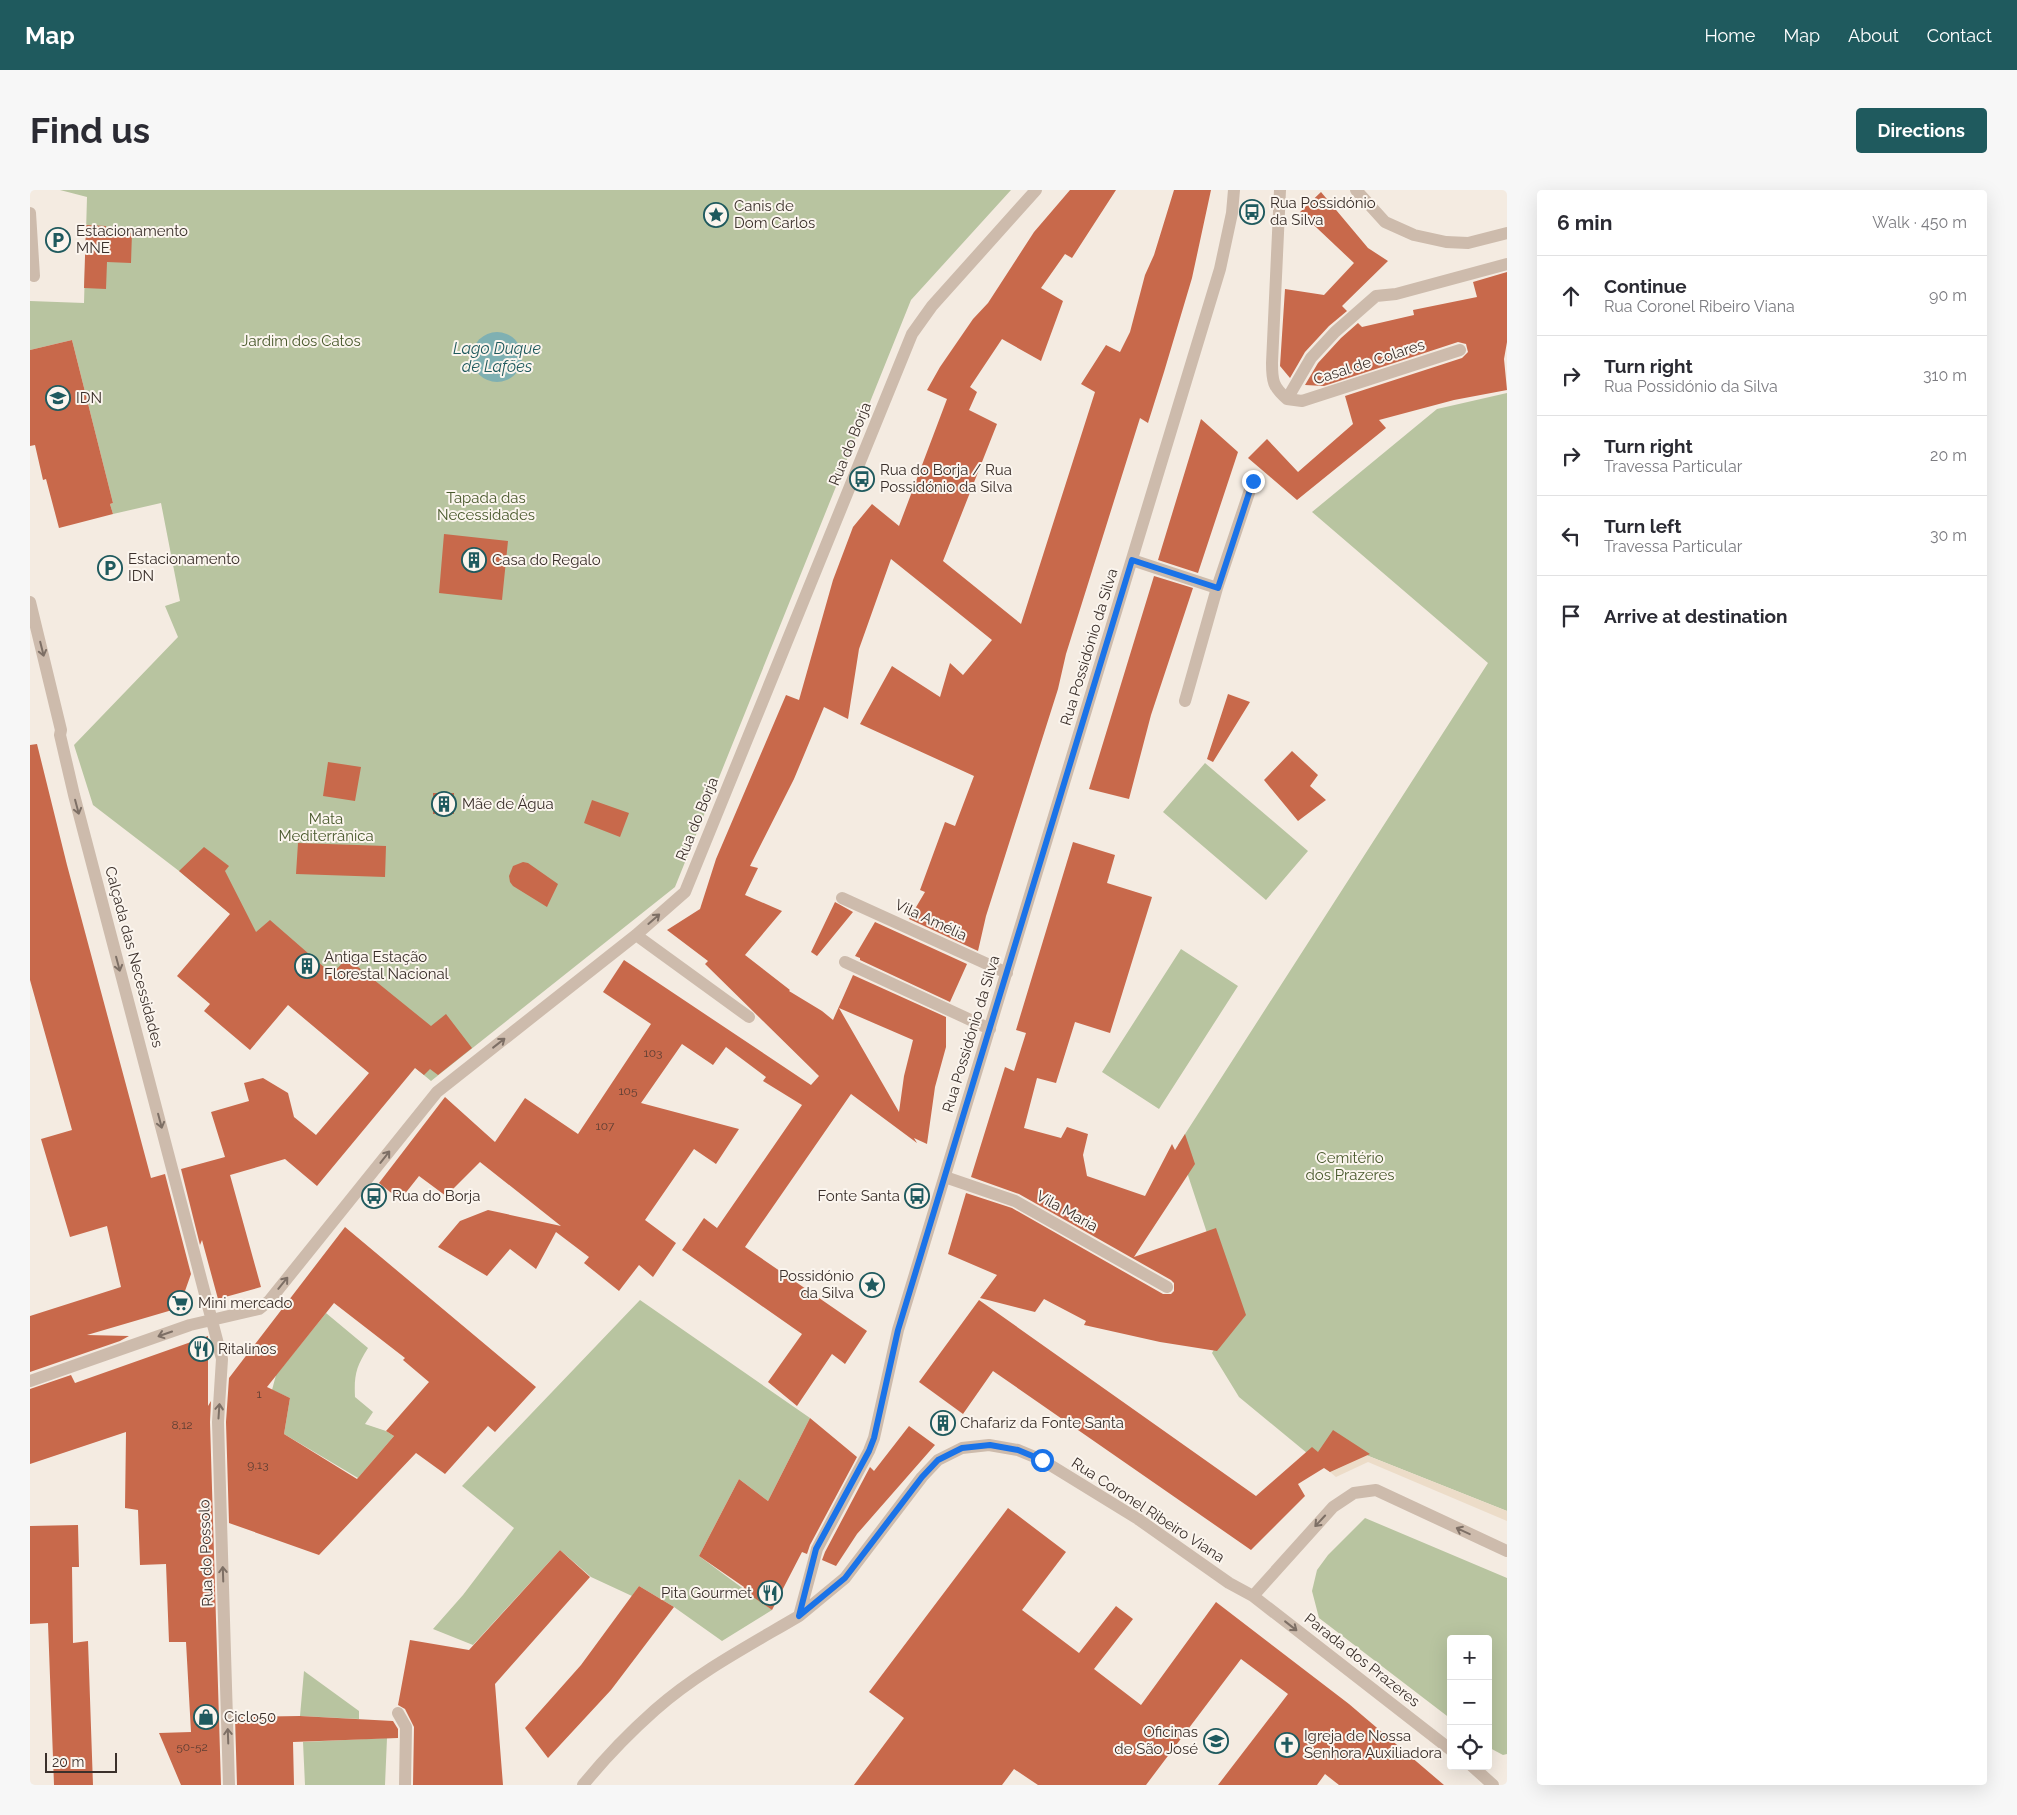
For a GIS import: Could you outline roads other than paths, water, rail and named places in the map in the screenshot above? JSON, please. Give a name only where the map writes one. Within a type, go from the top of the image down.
[{"type":"street","name":"Rua do Borja","points":[[30,1381],[190,1325],[259,1309],[268,1301],[437,1092],[636,935],[685,892],[912,334],[932,306],[1036,190]]},
{"type":"street","name":"Rua Possidónio da Silva","points":[[799,1616],[816,1549],[869,1451],[874,1438],[894,1346],[1220,269],[1234,190]]},
{"type":"street","points":[[1280,190],[1272,377],[1277,390],[1287,399],[1311,358],[1335,332],[1376,296],[1396,294],[1507,264]]},
{"type":"street","points":[[1356,190],[1385,222],[1414,235],[1446,242],[1468,243],[1507,233]]},
{"type":"street","points":[[30,213],[31,275]]},
{"type":"street","name":"Casal de Colares","points":[[1287,399],[1302,401],[1460,350]]},
{"type":"street","points":[[1185,702],[1218,588],[1253,481]]},
{"type":"street","points":[[1132,560],[1218,588]]},
{"type":"street","name":"Calçada das Necessidades","points":[[30,602],[61,730],[60,735],[74,795],[212,1321]]},
{"type":"street","name":"Vila Amélia","points":[[842,898],[1007,973]]},
{"type":"street","points":[[636,935],[749,1016]]},
{"type":"street","points":[[845,962],[990,1028]]},
{"type":"street","name":"Vila Maria","points":[[945,1177],[1015,1201],[1168,1287]]},
{"type":"street","name":"Rua do Possolo","points":[[212,1321],[222,1359],[218,1422],[229,1785]]},
{"type":"street","name":"Rua Coronel Ribeiro Viana","points":[[799,1616],[845,1578],[922,1477],[938,1460],[962,1448],[990,1445],[1018,1450],[1042,1460],[1138,1519],[1228,1583],[1253,1596]]},
{"type":"street","points":[[1253,1596],[1333,1507],[1354,1492],[1376,1490],[1507,1551]]},
{"type":"street","name":"Parada dos Prazeres","points":[[1253,1596],[1447,1747]]},
{"type":"street","points":[[583,1785],[614,1748],[656,1709],[727,1659],[799,1616]]},
{"type":"street","points":[[398,1713],[406,1727],[405,1785]]},
{"type":"street","points":[[1476,1770],[1493,1785]]},
{"type":"water","name":"Lago Duque de Lafões","points":[[497,332],[506,334],[517,343],[522,357],[520,366],[511,377],[497,382],[488,380],[477,371],[472,357],[474,348],[483,337]]},
{"type":"place","name":"Rua Possidónio da Silva","points":[[1252,212]]},
{"type":"place","name":"Canis de Dom Carlos","points":[[716,215]]},
{"type":"place","name":"Estacionamento MNE","points":[[58,240]]},
{"type":"place","name":"IDN","points":[[58,398]]},
{"type":"place","name":"Rua do Borja / Rua Possidónio da Silva","points":[[862,479]]},
{"type":"place","name":"Casa do Regalo","points":[[474,560]]},
{"type":"place","name":"Estacionamento IDN","points":[[110,568]]},
{"type":"place","name":"Mãe de Água","points":[[444,804]]},
{"type":"place","name":"Antiga Estação Florestal Nacional","points":[[307,966]]},
{"type":"place","name":"Rua do Borja","points":[[374,1196]]},
{"type":"place","name":"Fonte Santa","points":[[917,1196]]},
{"type":"place","name":"Possidónio da Silva","points":[[872,1285]]},
{"type":"place","name":"Mini mercado","points":[[180,1303]]},
{"type":"place","name":"Ritalinos","points":[[201,1349]]},
{"type":"place","name":"Chafariz da Fonte Santa","points":[[943,1423]]},
{"type":"place","name":"Pita Gourmet","points":[[770,1593]]},
{"type":"place","name":"Ciclo50","points":[[206,1717]]},
{"type":"place","name":"Oficinas de São José","points":[[1216,1741]]},
{"type":"place","name":"Igreja de Nossa Senhora Auxiliadora","points":[[1287,1745]]},
{"type":"park label","name":"Jardim dos Catos","points":[[301,341]]},
{"type":"park label","name":"Tapada das Necessidades","points":[[486,506]]},
{"type":"park label","name":"Mata Mediterrânica","points":[[326,828]]},
{"type":"park label","name":"Cemitério dos Prazeres","points":[[1350,1166]]}]
